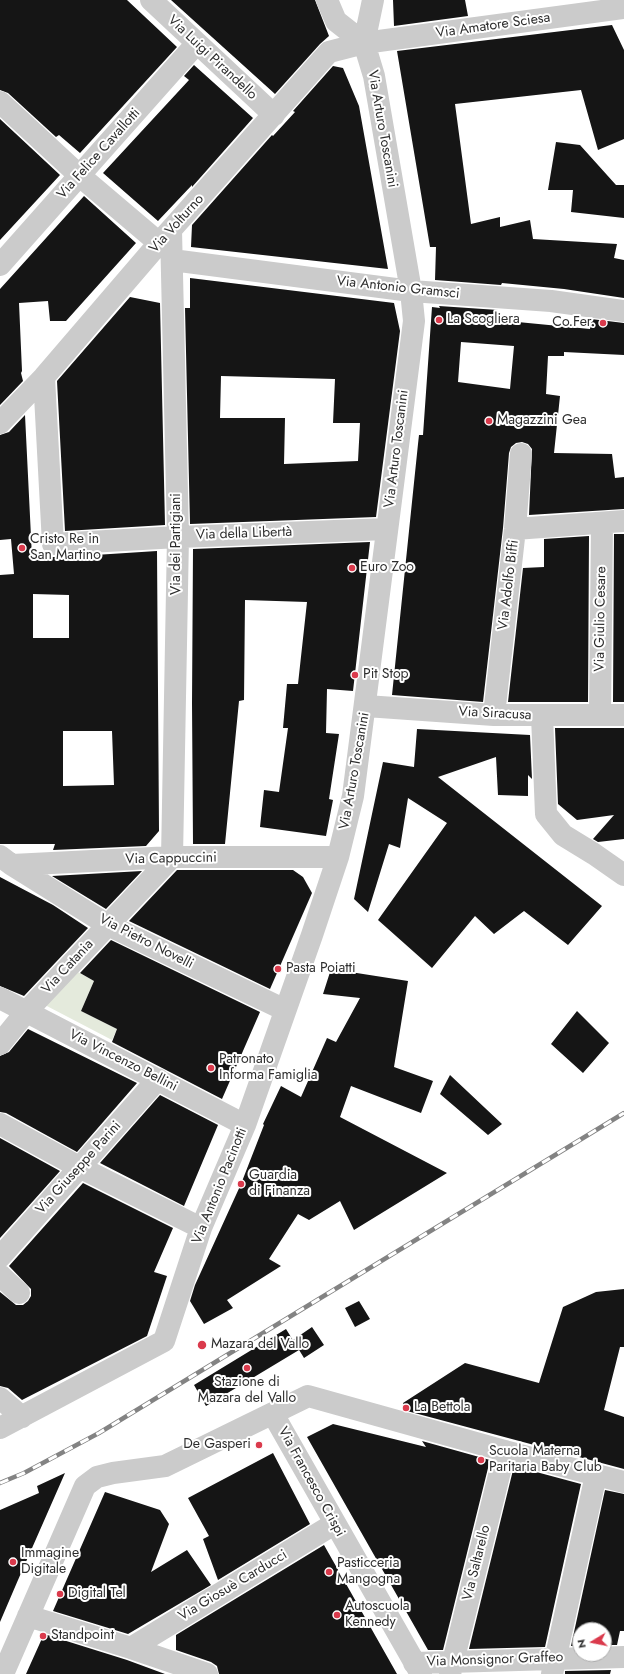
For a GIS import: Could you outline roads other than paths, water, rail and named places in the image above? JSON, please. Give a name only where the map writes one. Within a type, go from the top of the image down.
[{"type":"street","name":"Via Luigi Pirandello","points":[[151,0],[274,115]]},
{"type":"street","points":[[327,0],[336,21],[364,43],[373,0]]},
{"type":"street","name":"Via Amatore Sciesa","points":[[364,43],[622,8]]},
{"type":"street","name":"Via Felice Cavallotti","points":[[0,265],[198,43]]},
{"type":"street","name":"Via Volturno","points":[[0,423],[44,377],[165,237],[329,52],[364,43]]},
{"type":"street","name":"Via Arturo Toscanini","points":[[338,857],[353,796],[366,706],[414,321],[411,291],[374,76],[364,43]]},
{"type":"street","points":[[0,102],[80,176],[165,237]]},
{"type":"street","name":"Via dei Partigiani","points":[[165,237],[172,260],[178,537],[172,857]]},
{"type":"street","name":"Via Antonio Gramsci","points":[[172,260],[411,291],[551,301],[624,311]]},
{"type":"street","name":"Via della Libertà","points":[[44,377],[53,544],[178,537],[387,529]]},
{"type":"street","name":"Via Adolfo Biffi","points":[[494,715],[515,529],[521,454]]},
{"type":"street","points":[[515,529],[624,521]]},
{"type":"street","name":"Via Giulio Cesare","points":[[600,715],[602,523]]},
{"type":"street","name":"Via Siracusa","points":[[366,706],[494,715],[624,715]]},
{"type":"street","points":[[542,716],[546,814],[563,836],[594,854],[624,875]]},
{"type":"street","name":"Via Cappuccini","points":[[4,861],[172,857],[338,857]]},
{"type":"street","name":"Via Catania","points":[[0,1044],[26,1012],[172,857]]},
{"type":"street","name":"Via Antonio Pacinotti","points":[[0,1428],[164,1342],[201,1228],[245,1125],[338,857]]},
{"type":"street","name":"Via Pietro Novelli","points":[[4,861],[108,925],[284,1010]]},
{"type":"street","name":"Via Vincenzo Bellini","points":[[0,998],[245,1125]]},
{"type":"street","name":"Via Giuseppe Parini","points":[[0,1257],[79,1166],[158,1079]]},
{"type":"street","points":[[0,1124],[201,1228]]},
{"type":"street","points":[[0,1276],[19,1293]]},
{"type":"street","points":[[3,1674],[85,1486],[98,1477],[113,1473],[165,1466],[308,1396],[505,1452],[624,1482]]},
{"type":"street","points":[[0,1398],[22,1417]]},
{"type":"street","name":"Via Francesco Crispi","points":[[272,1414],[417,1668]]},
{"type":"street","name":"Via Saltarello","points":[[452,1667],[505,1452]]},
{"type":"street","points":[[554,1666],[596,1475]]},
{"type":"street","name":"Via Giosuè Carducci","points":[[131,1648],[334,1524]]},
{"type":"street","points":[[28,1616],[131,1648],[207,1674]]},
{"type":"street","name":"Via Monsignor Graffeo","points":[[417,1668],[554,1666],[624,1657]]},
{"type":"railway","points":[[0,1483],[24,1473],[99,1433],[624,1113]]},
{"type":"place","name":"La Scogliera","points":[[439,320]]},
{"type":"place","name":"Co.Fer.","points":[[603,323]]},
{"type":"place","name":"Magazzini Gea","points":[[489,421]]},
{"type":"place","name":"Cristo Re in San Martino","points":[[22,548]]},
{"type":"place","name":"Euro Zoo","points":[[352,568]]},
{"type":"place","name":"Pit Stop","points":[[355,675]]},
{"type":"place","name":"Pasta Poiatti","points":[[278,969]]},
{"type":"place","name":"Patronato Informa Famiglia","points":[[211,1068]]},
{"type":"place","name":"Guardia di Finanza","points":[[241,1184]]},
{"type":"place","name":"Mazara del Vallo","points":[[202,1345]]},
{"type":"place","name":"Stazione di Mazara del Vallo","points":[[247,1368]]},
{"type":"place","name":"La Bettola","points":[[406,1408]]},
{"type":"place","name":"De Gasperi","points":[[259,1445]]},
{"type":"place","name":"Scuola Materna Paritaria Baby Club","points":[[481,1460]]},
{"type":"place","name":"Immagine Digitale","points":[[13,1562]]},
{"type":"place","name":"Pasticceria Mangogna","points":[[329,1572]]},
{"type":"place","name":"Digital Tel","points":[[60,1594]]},
{"type":"place","name":"Autoscuola Kennedy","points":[[337,1615]]},
{"type":"place","name":"Standpoint","points":[[43,1636]]}]
